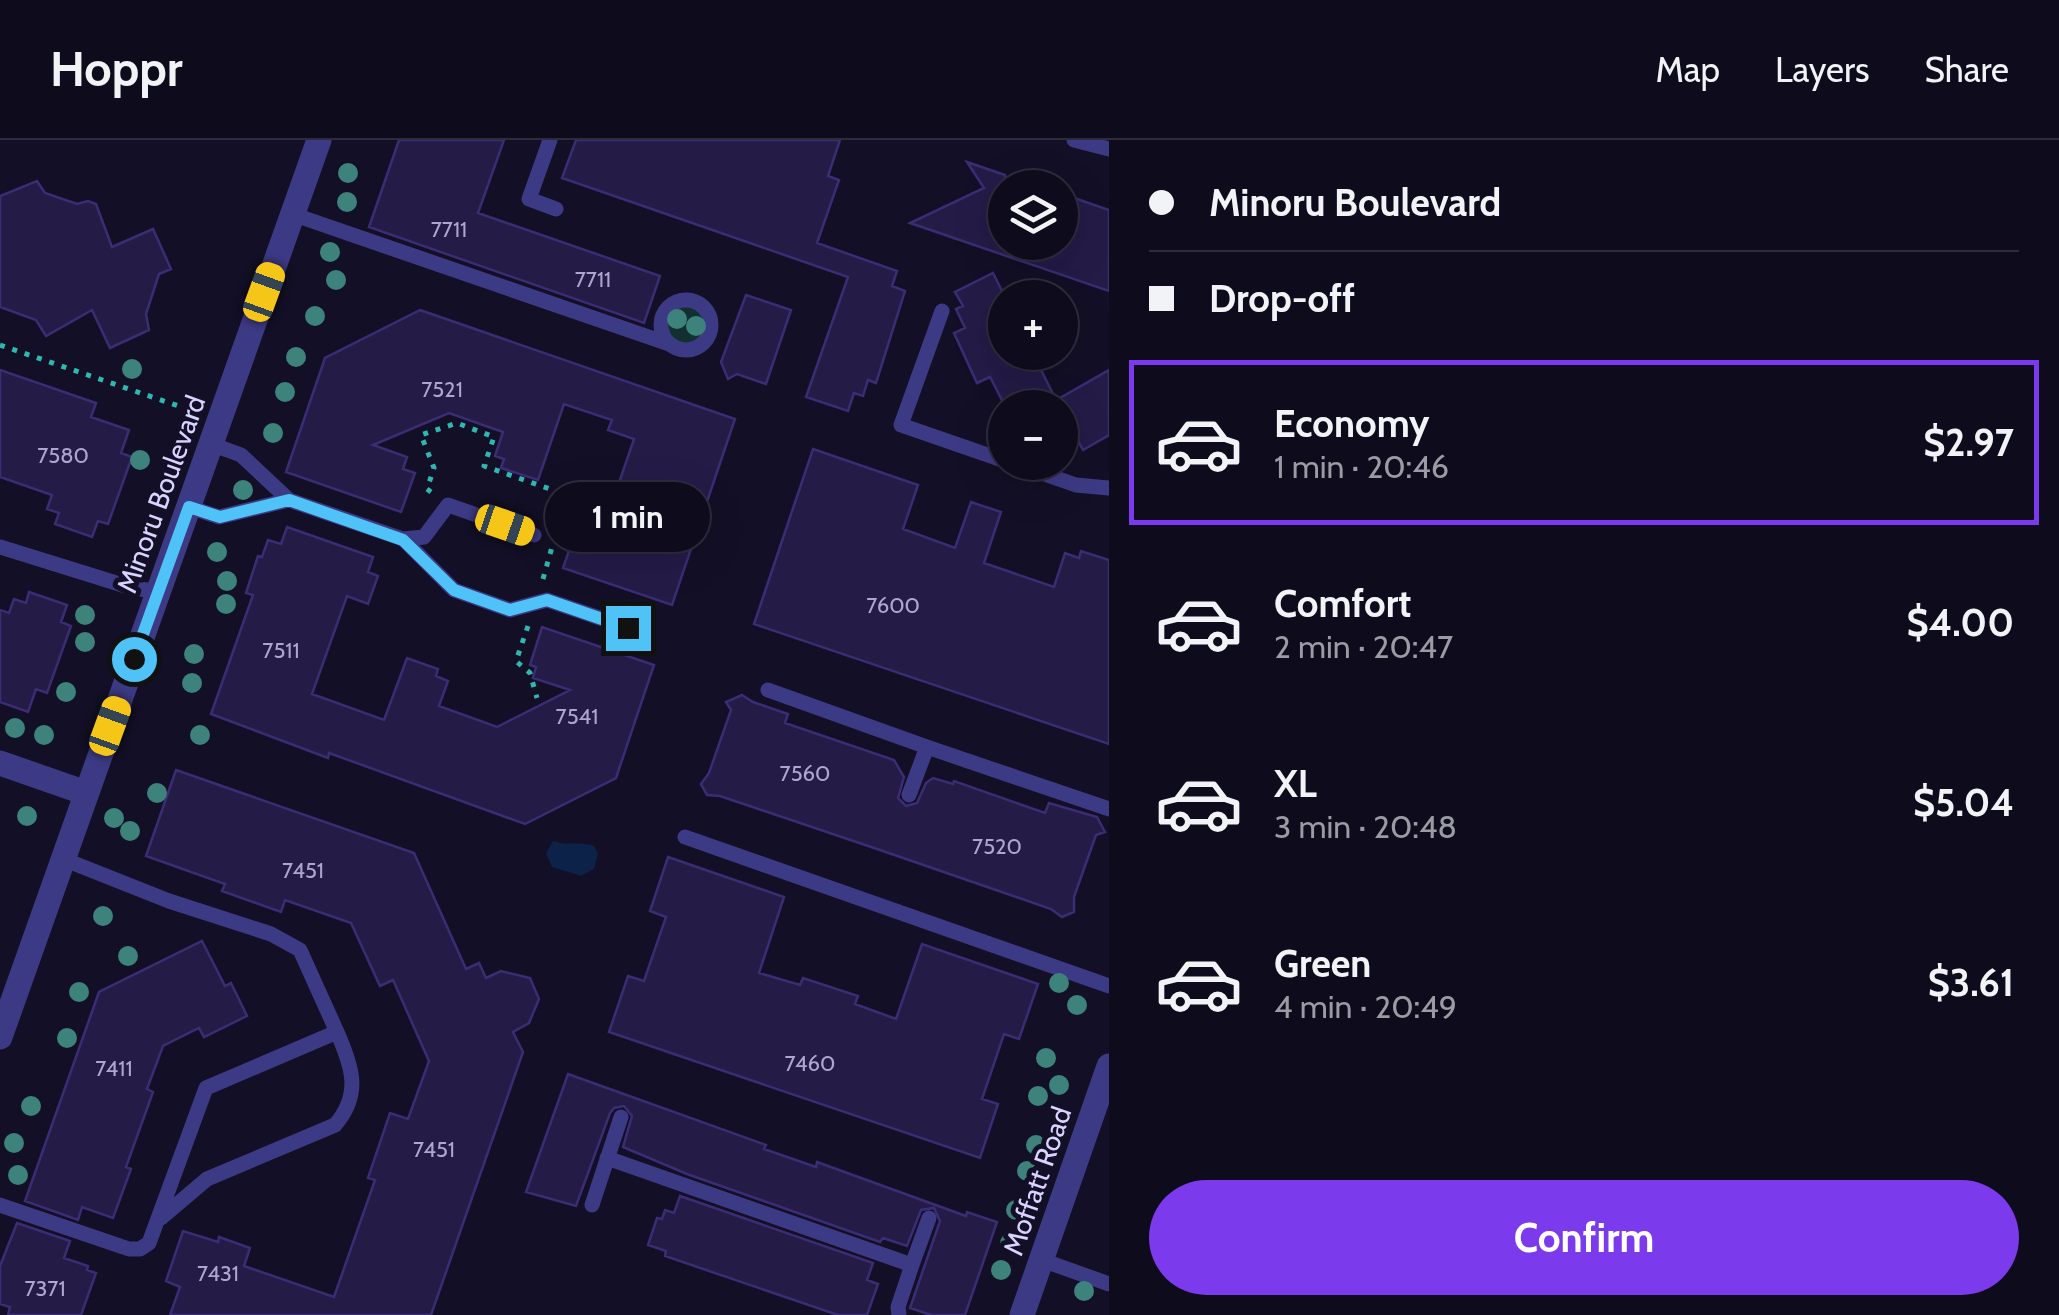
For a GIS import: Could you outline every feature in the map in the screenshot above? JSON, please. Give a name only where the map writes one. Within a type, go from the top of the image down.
[{"type":"street","name":"Minoru Boulevard","points":[[0,1037],[318,140]]},
{"type":"street","points":[[0,763],[86,793]]},
{"type":"street","name":"Moffatt Road","points":[[1022,1315],[1109,1066]]},
{"type":"lane","points":[[550,140],[529,199],[556,208]]},
{"type":"lane","points":[[1074,140],[1109,149]]},
{"type":"lane","points":[[292,214],[669,344]]},
{"type":"lane","points":[[942,310],[901,425],[988,455]]},
{"type":"lane","points":[[215,432],[289,500],[403,540],[454,590],[510,610],[547,600],[628,628]]},
{"type":"lane","points":[[1061,480],[1109,488]]},
{"type":"lane","points":[[189,507],[220,517],[289,500]]},
{"type":"lane","points":[[403,540],[424,537],[448,505],[534,535]]},
{"type":"lane","points":[[0,547],[158,592]]},
{"type":"lane","points":[[768,690],[1109,809]]},
{"type":"lane","points":[[909,795],[927,747]]},
{"type":"lane","points":[[684,837],[1109,986]]},
{"type":"lane","points":[[62,859],[271,934],[300,950],[351,1064],[353,1092],[348,1110],[335,1125],[208,1178],[159,1219]]},
{"type":"lane","points":[[0,1205],[129,1249],[149,1243],[206,1088],[337,1032]]},
{"type":"lane","points":[[592,1204],[621,1118]]},
{"type":"lane","points":[[608,1158],[912,1265]]},
{"type":"lane","points":[[900,1315],[898,1307],[929,1218]]},
{"type":"lane","points":[[1042,1260],[1109,1284]]},
{"type":"path","points":[[0,345],[215,432]]},
{"type":"path","points":[[448,505],[427,490],[434,468],[421,436],[457,424],[494,437],[484,466],[570,496],[542,574],[548,617],[528,626],[516,660],[530,673],[537,698]]},
{"type":"green space","points":[[686,306],[699,312],[705,325],[699,338],[686,344],[673,338],[667,325],[673,312]]},
{"type":"water","points":[[553,841],[594,846],[598,854],[594,869],[581,876],[552,867],[546,853]]},
{"type":"building","points":[[399,140],[504,140],[478,213],[660,276],[644,323],[369,227]]},
{"type":"building","points":[[576,140],[840,140],[828,176],[839,180],[817,243],[897,271],[892,286],[905,291],[876,383],[868,380],[863,396],[854,393],[848,411],[806,397],[848,277],[562,178]]},
{"type":"building","points":[[967,162],[990,170],[988,250],[910,223],[984,188]]},
{"type":"building","points":[[37,181],[45,193],[77,204],[96,204],[112,247],[153,229],[171,269],[159,274],[146,314],[149,330],[110,348],[92,310],[46,336],[36,320],[0,307],[0,196]]},
{"type":"building","points":[[1078,199],[1109,210],[1109,291],[1018,260],[1078,260]]},
{"type":"building","points":[[993,273],[996,280],[988,280],[988,370],[1041,370],[1051,390],[997,390],[990,377],[977,383],[954,333],[965,328],[956,309],[963,306],[955,292]]},
{"type":"building","points":[[746,295],[791,310],[766,384],[737,374],[728,379],[721,362]]},
{"type":"building","points":[[420,310],[735,419],[672,605],[563,568],[577,527],[601,535],[634,439],[608,430],[612,420],[564,404],[538,480],[501,468],[504,459],[495,456],[503,432],[449,413],[373,445],[407,457],[403,469],[415,473],[401,512],[286,472],[325,358]]},
{"type":"building","points":[[0,370],[96,403],[91,417],[129,430],[121,453],[132,457],[108,524],[98,521],[92,537],[55,524],[59,513],[47,509],[52,495],[0,477]]},
{"type":"building","points":[[1109,370],[1109,435],[1083,450],[1078,441],[1078,390],[1074,390]]},
{"type":"building","points":[[813,449],[918,485],[903,529],[955,548],[971,502],[1001,512],[984,563],[1054,587],[1065,553],[1079,558],[1081,551],[1109,560],[1109,744],[754,624]]},
{"type":"building","points":[[287,527],[373,557],[368,572],[378,576],[368,604],[347,596],[312,694],[384,720],[407,658],[438,669],[436,676],[448,681],[439,706],[497,727],[570,690],[533,678],[536,667],[530,665],[542,627],[654,665],[616,778],[525,824],[211,714],[253,595],[246,593],[258,556],[262,557],[268,540],[281,544]]},
{"type":"building","points":[[29,592],[67,605],[61,622],[71,626],[47,693],[36,689],[28,712],[0,702],[0,610],[9,613],[14,599],[26,603]]},
{"type":"building","points":[[742,695],[788,714],[785,723],[894,760],[904,777],[898,798],[906,806],[917,803],[926,783],[933,778],[953,784],[954,781],[1045,813],[1049,803],[1097,817],[1105,832],[1096,835],[1074,897],[1074,912],[1062,917],[1051,909],[880,850],[707,795],[701,784],[709,773],[731,710],[726,702]]},
{"type":"building","points":[[176,770],[414,853],[466,969],[479,963],[486,978],[501,971],[530,978],[539,999],[529,1023],[513,1032],[523,1052],[431,1315],[170,1315],[180,1287],[166,1281],[183,1231],[218,1242],[219,1237],[250,1248],[244,1266],[334,1297],[375,1180],[368,1178],[390,1113],[408,1119],[429,1061],[393,980],[380,986],[351,923],[285,900],[281,912],[222,891],[225,884],[146,856]]},
{"type":"building","points":[[668,857],[784,897],[759,973],[800,985],[803,978],[858,996],[855,1004],[896,1019],[922,944],[1038,984],[1019,1039],[1004,1034],[982,1099],[998,1104],[980,1158],[609,1032],[628,976],[644,981],[666,917],[650,911]]},
{"type":"building","points":[[202,941],[225,986],[231,983],[247,1016],[204,1037],[199,1028],[163,1046],[147,1089],[153,1092],[126,1167],[131,1169],[113,1218],[82,1207],[78,1220],[25,1201],[99,992]]},
{"type":"building","points":[[568,1074],[766,1145],[764,1149],[816,1167],[817,1162],[966,1216],[967,1212],[997,1222],[965,1315],[931,1315],[910,1308],[940,1221],[934,1208],[921,1210],[907,1246],[883,1238],[880,1242],[687,1174],[623,1147],[632,1116],[624,1106],[610,1113],[576,1206],[526,1192]]},
{"type":"building","points":[[680,1196],[873,1263],[867,1280],[878,1284],[867,1315],[838,1315],[665,1256],[666,1251],[648,1245],[657,1218],[662,1219],[665,1210],[674,1213]]},
{"type":"building","points":[[17,1223],[70,1241],[64,1258],[96,1273],[81,1315],[8,1315],[10,1307],[0,1304],[0,1266]]},
{"type":"route","points":[[134,659],[189,507],[220,517],[289,500],[403,540],[454,590],[510,610],[547,600],[628,628]]}]
